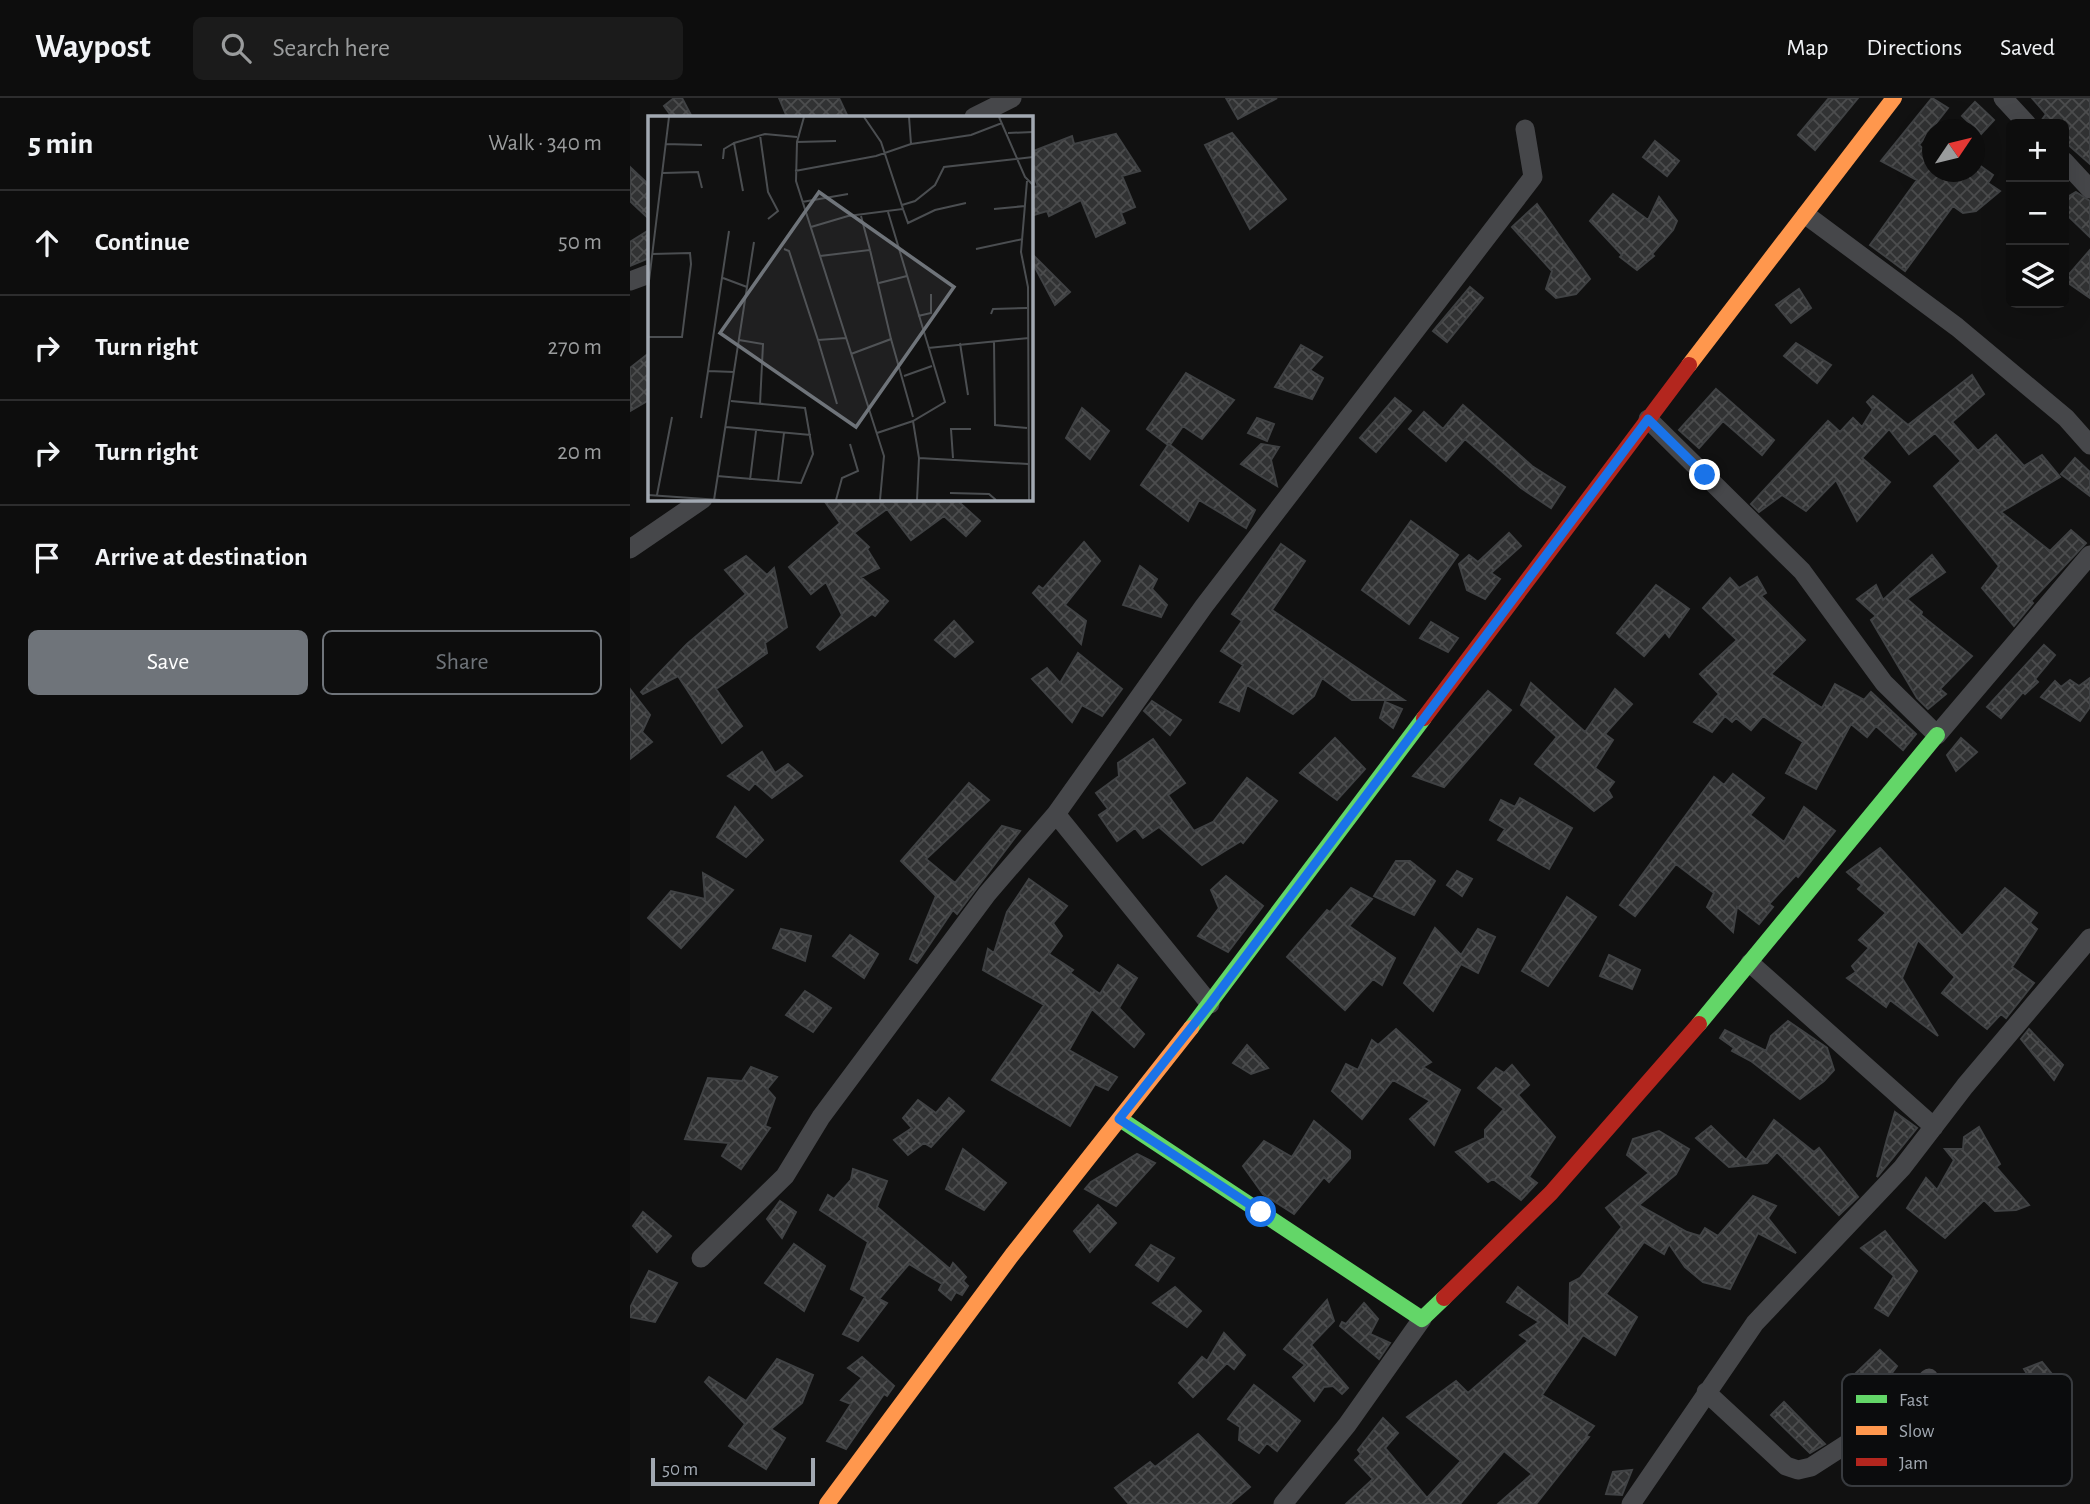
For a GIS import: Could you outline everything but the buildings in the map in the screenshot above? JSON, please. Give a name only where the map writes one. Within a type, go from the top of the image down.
[{"type":"street","points":[[976,116],[1012,98]]},
{"type":"street","points":[[827,1504],[1012,1255],[1210,1004],[1648,419],[1894,98]]},
{"type":"street","points":[[2003,98],[2022,119]]},
{"type":"street","points":[[701,1258],[785,1175],[821,1117],[987,894],[1056,814],[1213,595],[1533,177],[1525,129]]},
{"type":"street","points":[[2069,166],[2090,189]]},
{"type":"street","points":[[1806,215],[1957,327],[2066,418],[2090,444]]},
{"type":"street","points":[[630,281],[648,274]]},
{"type":"street","points":[[1648,419],[1802,571],[1884,682],[1937,735]]},
{"type":"street","points":[[630,549],[701,500]]},
{"type":"street","points":[[1283,1504],[1347,1425],[1422,1319],[1550,1194],[1750,964],[1855,830],[2090,555]]},
{"type":"street","points":[[1056,814],[1210,1004]]},
{"type":"street","points":[[1631,1504],[1755,1323],[1902,1168],[2090,938]]},
{"type":"street","points":[[1750,964],[1934,1126]]},
{"type":"street","points":[[1119,1119],[1422,1319]]},
{"type":"street","points":[[1706,1392],[1786,1466],[1798,1470],[1811,1467],[1842,1447]]},
{"type":"traffic: fast","points":[[1191,1028],[1424,718]]},
{"type":"traffic: fast","points":[[1699,1024],[1937,735]]},
{"type":"traffic: fast","points":[[1120,1119],[1422,1319],[1444,1298]]},
{"type":"traffic: slow","points":[[1689,365],[1894,98]]},
{"type":"traffic: slow","points":[[827,1504],[1012,1255],[1191,1028]]},
{"type":"traffic: jam","points":[[1424,718],[1689,365]]},
{"type":"traffic: jam","points":[[1444,1298],[1551,1193],[1699,1024]]},
{"type":"route","points":[[1261,1212],[1119,1119],[1210,1004],[1648,419],[1705,475]]}]
